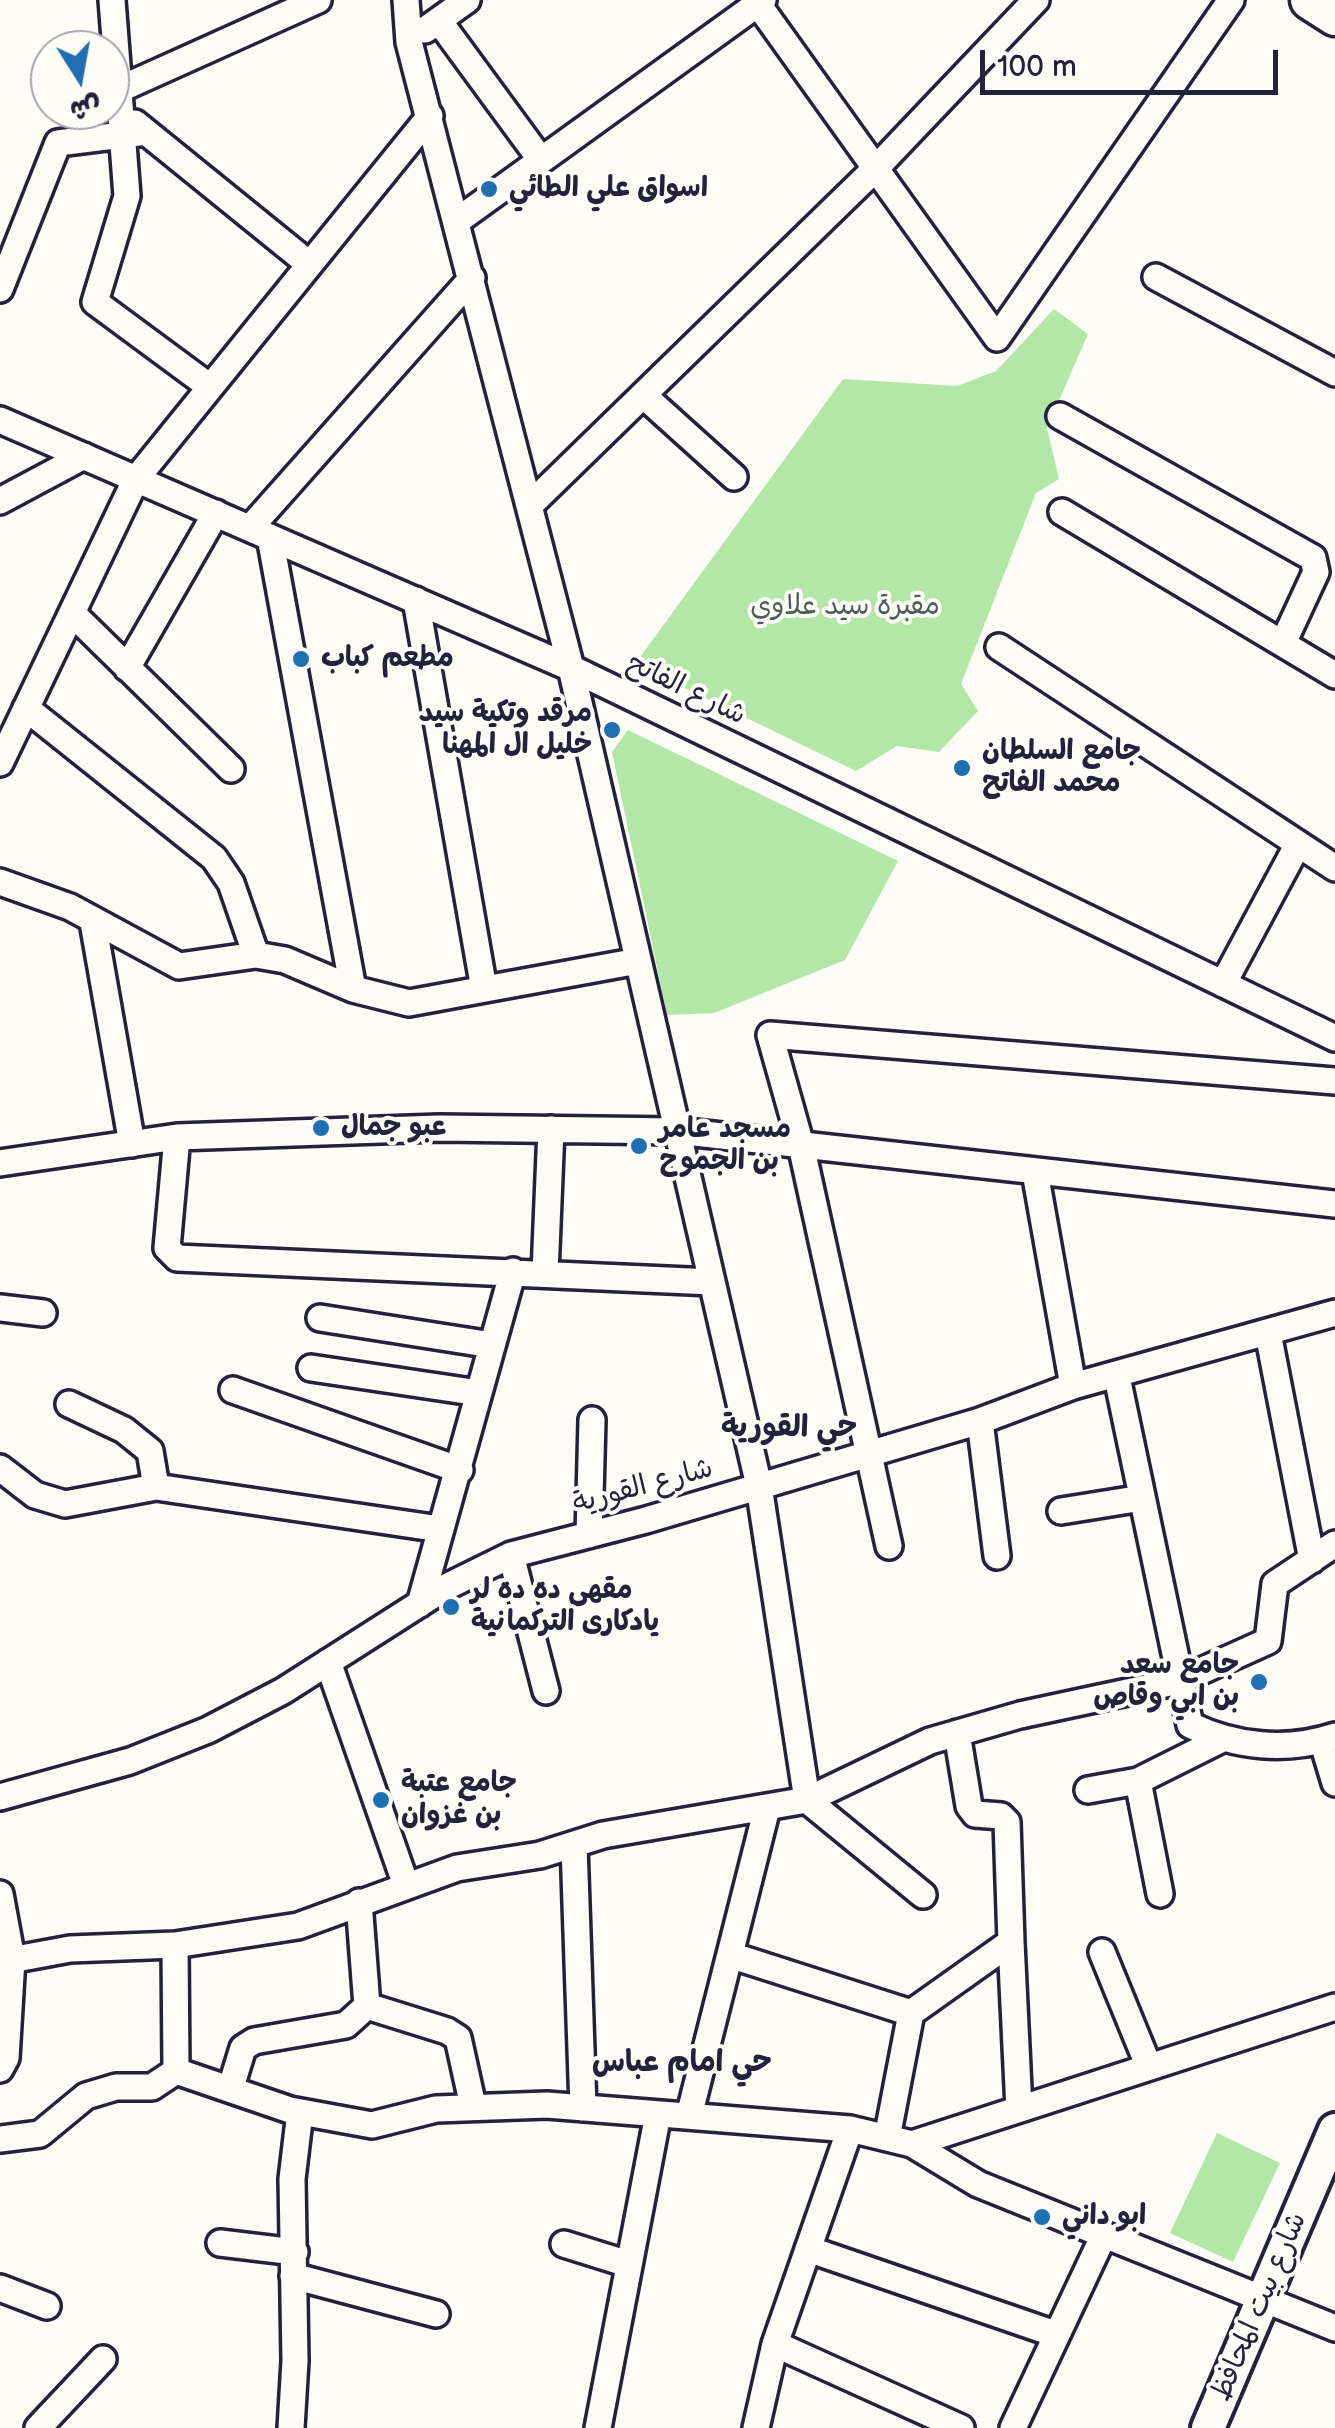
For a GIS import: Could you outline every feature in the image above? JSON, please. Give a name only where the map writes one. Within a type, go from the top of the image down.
[{"type":"highway","points":[[1310,0],[1335,16]]},
{"type":"main road","name":"شارع بيت المحافظ","points":[[1208,2428],[1266,2300],[1335,2130]]},
{"type":"street","points":[[130,114],[318,0]]},
{"type":"street","points":[[406,0],[409,42],[572,668],[759,1486],[807,1800],[923,1895]]},
{"type":"street","points":[[409,42],[467,0]]},
{"type":"street","points":[[530,505],[878,166],[1036,0]]},
{"type":"street","points":[[457,221],[759,1],[997,338],[1230,0]]},
{"type":"street","points":[[106,2],[111,30]]},
{"type":"street","points":[[438,20],[541,160]]},
{"type":"street","points":[[0,763],[136,478],[430,116]]},
{"type":"street","points":[[130,119],[310,264]]},
{"type":"street","points":[[0,289],[58,142],[89,130]]},
{"type":"street","points":[[126,130],[127,196],[95,302],[210,387]]},
{"type":"street","points":[[1156,276],[1335,373]]},
{"type":"street","points":[[354,989],[260,532],[472,278]]},
{"type":"street","points":[[643,395],[734,477]]},
{"type":"street","points":[[1060,416],[1313,558],[1316,572],[1284,641]]},
{"type":"street","name":"شارع الفاتح","points":[[0,420],[572,668],[1335,1038]]},
{"type":"street","points":[[0,501],[84,456]]},
{"type":"street","points":[[1062,512],[1284,641],[1335,675]]},
{"type":"street","points":[[127,668],[216,513]]},
{"type":"street","points":[[416,600],[484,989]]},
{"type":"street","points":[[72,613],[230,769]]},
{"type":"street","points":[[999,647],[1335,868]]},
{"type":"street","points":[[26,708],[214,858],[232,883],[256,955]]},
{"type":"street","points":[[1223,984],[1297,846]]},
{"type":"street","points":[[0,882],[70,907],[179,966],[256,955],[285,960],[354,989],[409,1003],[638,961]]},
{"type":"street","points":[[93,922],[132,1144]]},
{"type":"street","points":[[888,1546],[802,1145],[770,1036],[1335,1081]]},
{"type":"street","points":[[0,1163],[177,1137],[438,1128],[678,1131],[1335,1204]]},
{"type":"street","points":[[545,1273],[551,1130]]},
{"type":"street","points":[[177,1137],[167,1248],[177,1258],[712,1282]]},
{"type":"street","points":[[1034,1172],[1073,1386]]},
{"type":"street","points":[[420,1604],[513,1271]]},
{"type":"street","points":[[0,1308],[43,1313]]},
{"type":"street","name":"شارع القورية","points":[[0,1797],[169,1747],[246,1712],[420,1604],[511,1555],[980,1421],[1073,1386],[1117,1377],[1335,1313]]},
{"type":"street","points":[[320,1318],[492,1345]]},
{"type":"street","points":[[1268,1333],[1312,1560]]},
{"type":"street","points":[[311,1368],[479,1392]]},
{"type":"street","points":[[1117,1377],[1190,1725],[1220,1740],[1276,1746],[1328,1738],[1335,1783]]},
{"type":"street","points":[[233,1390],[460,1470]]},
{"type":"street","points":[[69,1404],[124,1430],[150,1451],[156,1487]]},
{"type":"street","points":[[589,1535],[592,1420]]},
{"type":"street","points":[[980,1421],[997,1556]]},
{"type":"street","points":[[0,1468],[35,1495],[66,1504],[156,1487],[440,1529]]},
{"type":"street","points":[[1061,1511],[1142,1498]]},
{"type":"street","points":[[6,1960],[70,1950],[175,1945],[280,1930],[457,1868],[574,1846],[602,1835],[807,1800],[930,1741],[1179,1681],[1268,1641],[1272,1589],[1280,1578],[1335,1544]]},
{"type":"street","points":[[511,1555],[546,1691]]},
{"type":"street","points":[[328,1662],[406,1885]]},
{"type":"street","points":[[957,1733],[969,1806],[975,1814],[1001,1816],[1007,1822],[1019,2109]]},
{"type":"street","points":[[1088,1790],[1138,1781],[1220,1740]]},
{"type":"street","points":[[1138,1781],[1160,1894]]},
{"type":"street","points":[[690,2116],[767,1808]]},
{"type":"street","points":[[574,1846],[584,2108]]},
{"type":"street","points":[[0,1894],[6,1960],[6,2058],[0,2069]]},
{"type":"street","points":[[359,1902],[367,2006]]},
{"type":"street","points":[[899,2141],[911,2013],[1011,1942]]},
{"type":"street","points":[[175,1945],[176,2071]]},
{"type":"street","points":[[1102,1952],[1149,2067]]},
{"type":"street","points":[[730,1955],[911,2013]]},
{"type":"street","points":[[367,2006],[458,2038],[473,2106]]},
{"type":"street","points":[[231,2086],[244,2048],[254,2041],[346,2024],[367,2006]]},
{"type":"street","points":[[899,2141],[1019,2109],[1335,2007]]},
{"type":"street","points":[[176,2071],[204,2084],[231,2086],[300,2112],[372,2124],[436,2108],[473,2106],[584,2108],[850,2129],[899,2141],[978,2184],[1335,2328]]},
{"type":"street","points":[[0,2138],[40,2134],[86,2096],[116,2087],[152,2087],[176,2071]]},
{"type":"street","points":[[291,2428],[292,2179],[300,2112]]},
{"type":"street","points":[[598,2428],[658,2114]]},
{"type":"street","points":[[756,2428],[775,2344],[850,2129]]},
{"type":"street","points":[[1012,2428],[1103,2237]]},
{"type":"street","points":[[220,2243],[294,2264],[436,2314]]},
{"type":"street","points":[[564,2244],[628,2264]]},
{"type":"street","points":[[808,2249],[1055,2334]]},
{"type":"street","points":[[0,2288],[47,2306]]},
{"type":"street","points":[[775,2344],[961,2428]]},
{"type":"street","points":[[38,2428],[103,2359]]},
{"type":"green space","name":"مقبرة سيد علاوي","points":[[1054,309],[1088,334],[1047,428],[1059,479],[1036,493],[961,684],[978,711],[939,752],[897,746],[856,771],[635,664],[843,379],[957,386],[996,371]]},
{"type":"green space","points":[[628,730],[898,861],[845,960],[714,1013],[667,1015],[612,752]]},
{"type":"green space","points":[[1217,2133],[1280,2163],[1233,2262],[1170,2233]]},
{"type":"place","name":"اسواق علي الطائي","points":[[489,189]]},
{"type":"place","name":"مطعم كباب","points":[[301,659]]},
{"type":"place","name":"مرقد وتكية سيد خليل ال المهنا","points":[[612,730]]},
{"type":"place","name":"جامع السلطان محمد الفاتح","points":[[962,768]]},
{"type":"place","name":"عبو جمال","points":[[321,1128]]},
{"type":"place","name":"مسجد عامر بن الجموح","points":[[639,1146]]},
{"type":"place","name":"مقهى ده ده لر يادكارى التركمانية","points":[[451,1607]]},
{"type":"place","name":"جامع سعد بن ابي وقاص","points":[[1259,1682]]},
{"type":"place","name":"جامع عتبة بن غزوان","points":[[381,1800]]},
{"type":"place","name":"ابو داني","points":[[1042,2217]]},
{"type":"district","name":"حي القورية","points":[[789,1428]]},
{"type":"district","name":"حي امام عباس","points":[[682,2063]]}]
